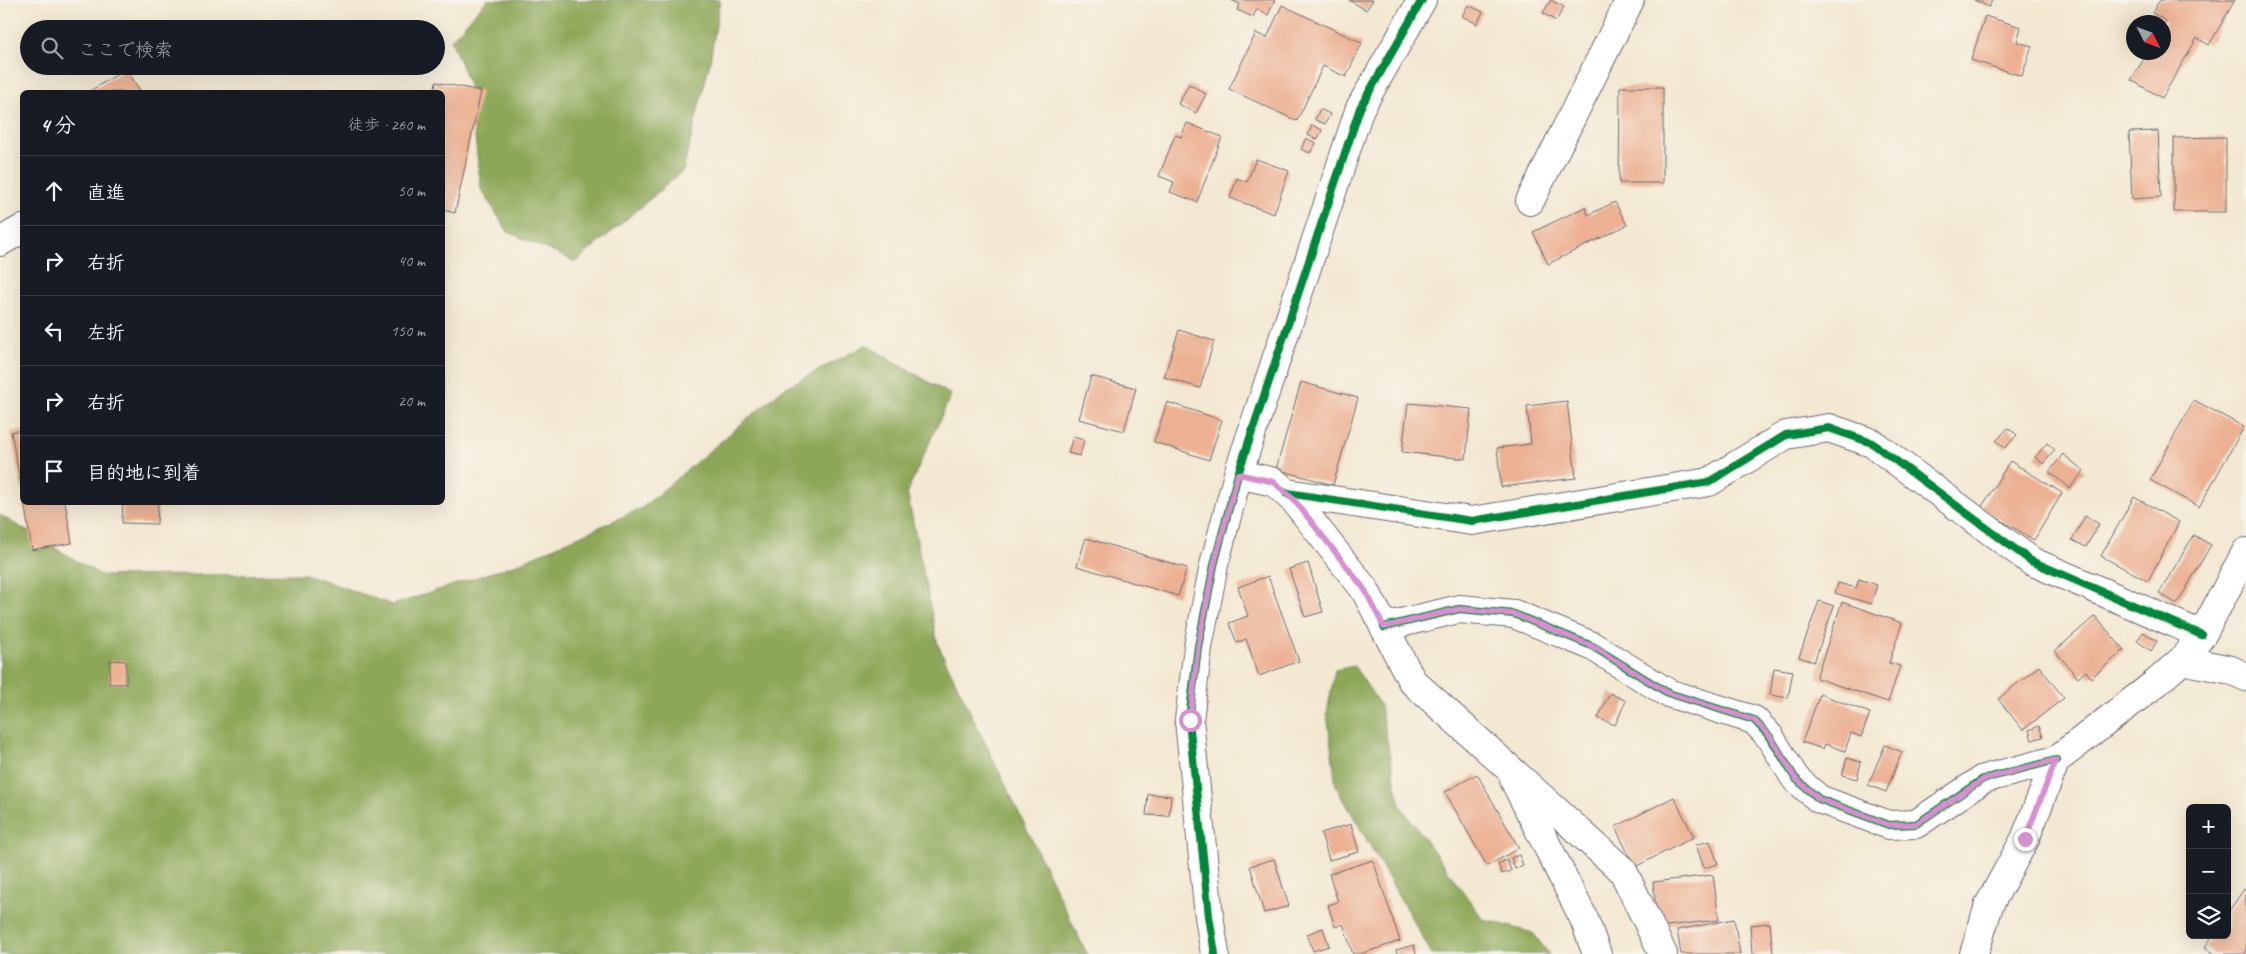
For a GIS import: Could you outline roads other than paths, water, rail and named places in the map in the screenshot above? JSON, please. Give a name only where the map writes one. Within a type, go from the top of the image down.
[{"type":"street","points":[[1215,954],[1209,916],[1190,720],[1198,647],[1214,565],[1238,474],[1360,108],[1422,0]]},
{"type":"street","points":[[1530,201],[1630,0]]},
{"type":"street","points":[[0,242],[20,231]]},
{"type":"street","points":[[1287,493],[1472,521],[1709,482],[1786,435],[1829,428],[1872,443],[2031,561],[2202,635]]},
{"type":"street","points":[[1238,474],[1274,482],[1295,501],[1365,590],[1412,680],[1623,871],[1663,954]]},
{"type":"street","points":[[1384,627],[1459,609],[1514,614],[1592,646],[1668,693],[1754,720],[1770,736],[1795,778],[1819,799],[1889,825],[1916,824],[1984,779],[2056,760],[2156,683],[2182,660],[2202,635],[2246,552]]},
{"type":"street","points":[[2182,660],[2231,670],[2246,676]]},
{"type":"street","points":[[1974,954],[1989,905],[2025,839],[2056,760]]},
{"type":"street","points":[[1507,767],[1584,919],[1597,954]]}]
